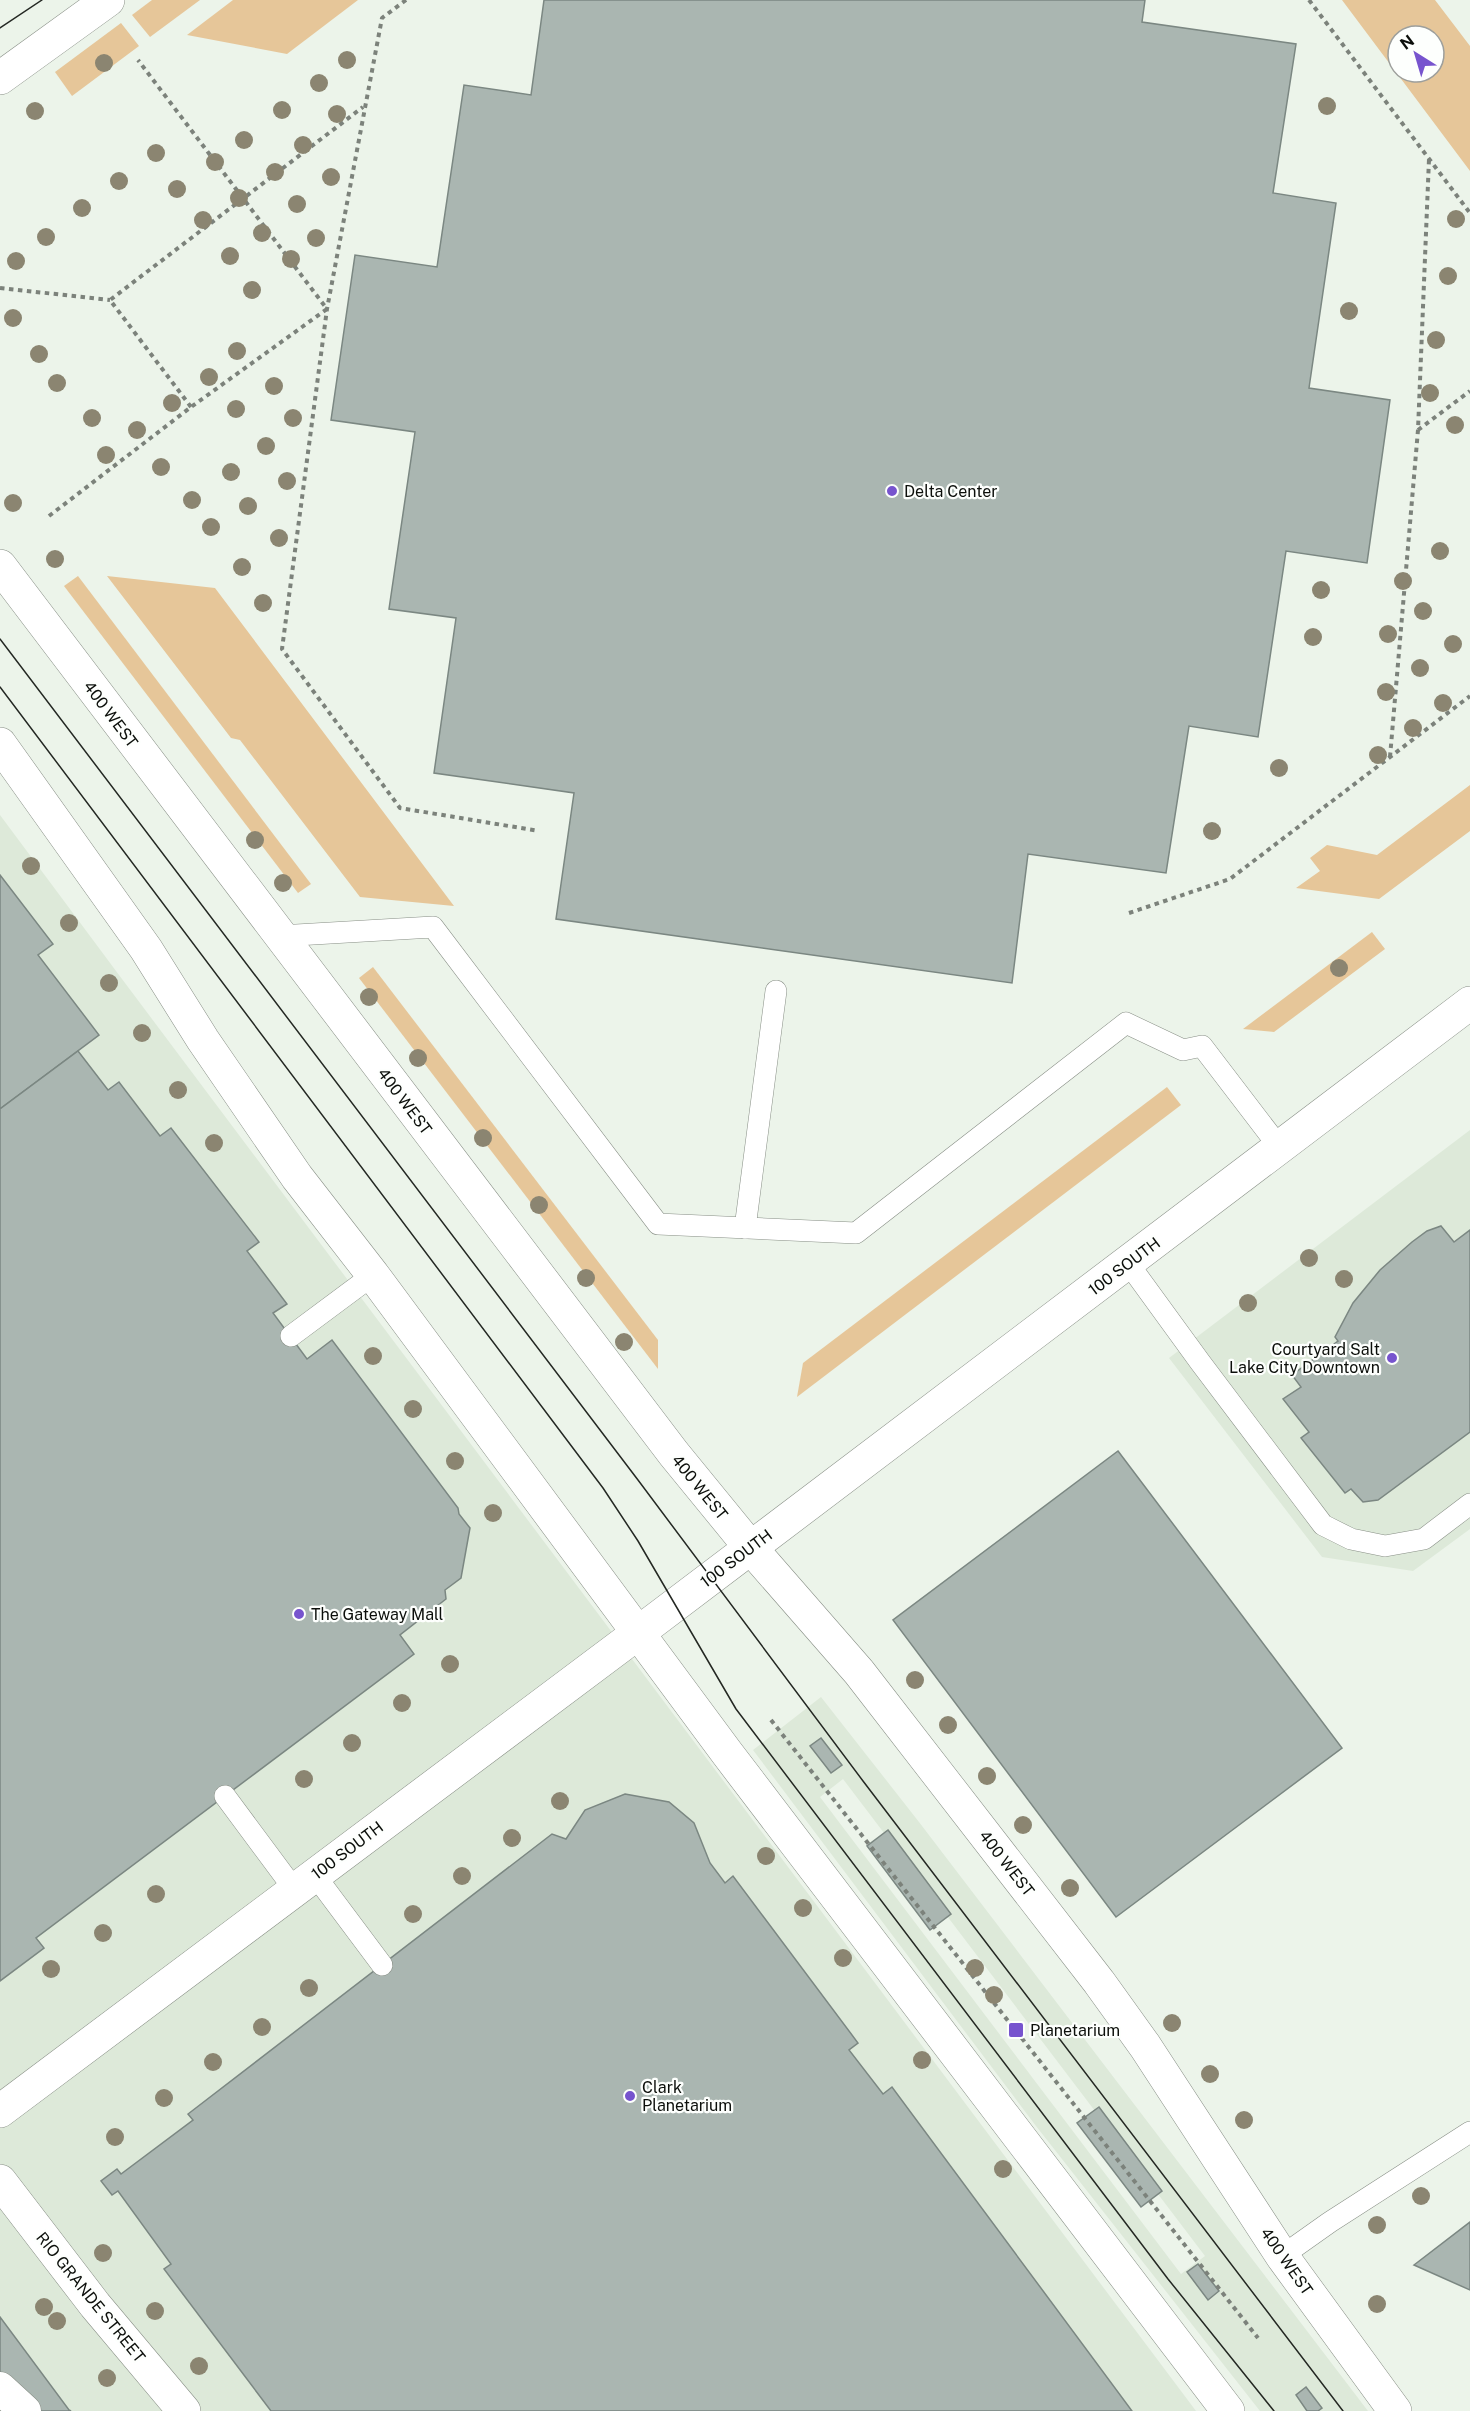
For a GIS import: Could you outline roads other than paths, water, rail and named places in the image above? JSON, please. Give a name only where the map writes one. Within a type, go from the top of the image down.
[{"type":"street","points":[[0,78],[108,0]]},
{"type":"street","name":"400 WEST","points":[[0,566],[674,1454],[750,1547],[859,1672],[1099,1982],[1145,2046],[1282,2256],[1395,2411]]},
{"type":"street","points":[[0,744],[146,949],[203,1040],[297,1177],[373,1275],[638,1634],[1227,2411]]},
{"type":"street","name":"100 SOUTH","points":[[0,2111],[638,1634],[1470,1003]]},
{"type":"street","name":"RIO GRANDE STREET","points":[[0,2181],[95,2305],[184,2411]]},
{"type":"street","points":[[0,2388],[25,2411]]},
{"type":"lane","points":[[279,936],[433,927],[658,1224],[856,1233],[1126,1023],[1183,1050],[1202,1046],[1280,1148]]},
{"type":"lane","points":[[745,1228],[776,992]]},
{"type":"lane","points":[[1128,1263],[1323,1525],[1351,1539],[1385,1546],[1424,1539],[1470,1504]]},
{"type":"lane","points":[[291,1336],[373,1275]]},
{"type":"lane","points":[[225,1796],[382,1965]]},
{"type":"lane","points":[[1282,2256],[1330,2222],[1470,2132]]},
{"type":"tram line","points":[[0,28],[42,0]]},
{"type":"tram line","points":[[0,639],[638,1480],[863,1781],[1343,2411]]},
{"type":"tram line","points":[[0,687],[603,1488],[638,1541],[736,1709],[1168,2279],[1274,2411]]},
{"type":"place","name":"Delta Center","points":[[892,491]]},
{"type":"place","name":"Courtyard Salt Lake City Downtown","points":[[1392,1358]]},
{"type":"place","name":"The Gateway Mall","points":[[299,1614]]},
{"type":"place","name":"Planetarium","points":[[1016,2030]]},
{"type":"place","name":"Clark Planetarium","points":[[630,2096]]}]
